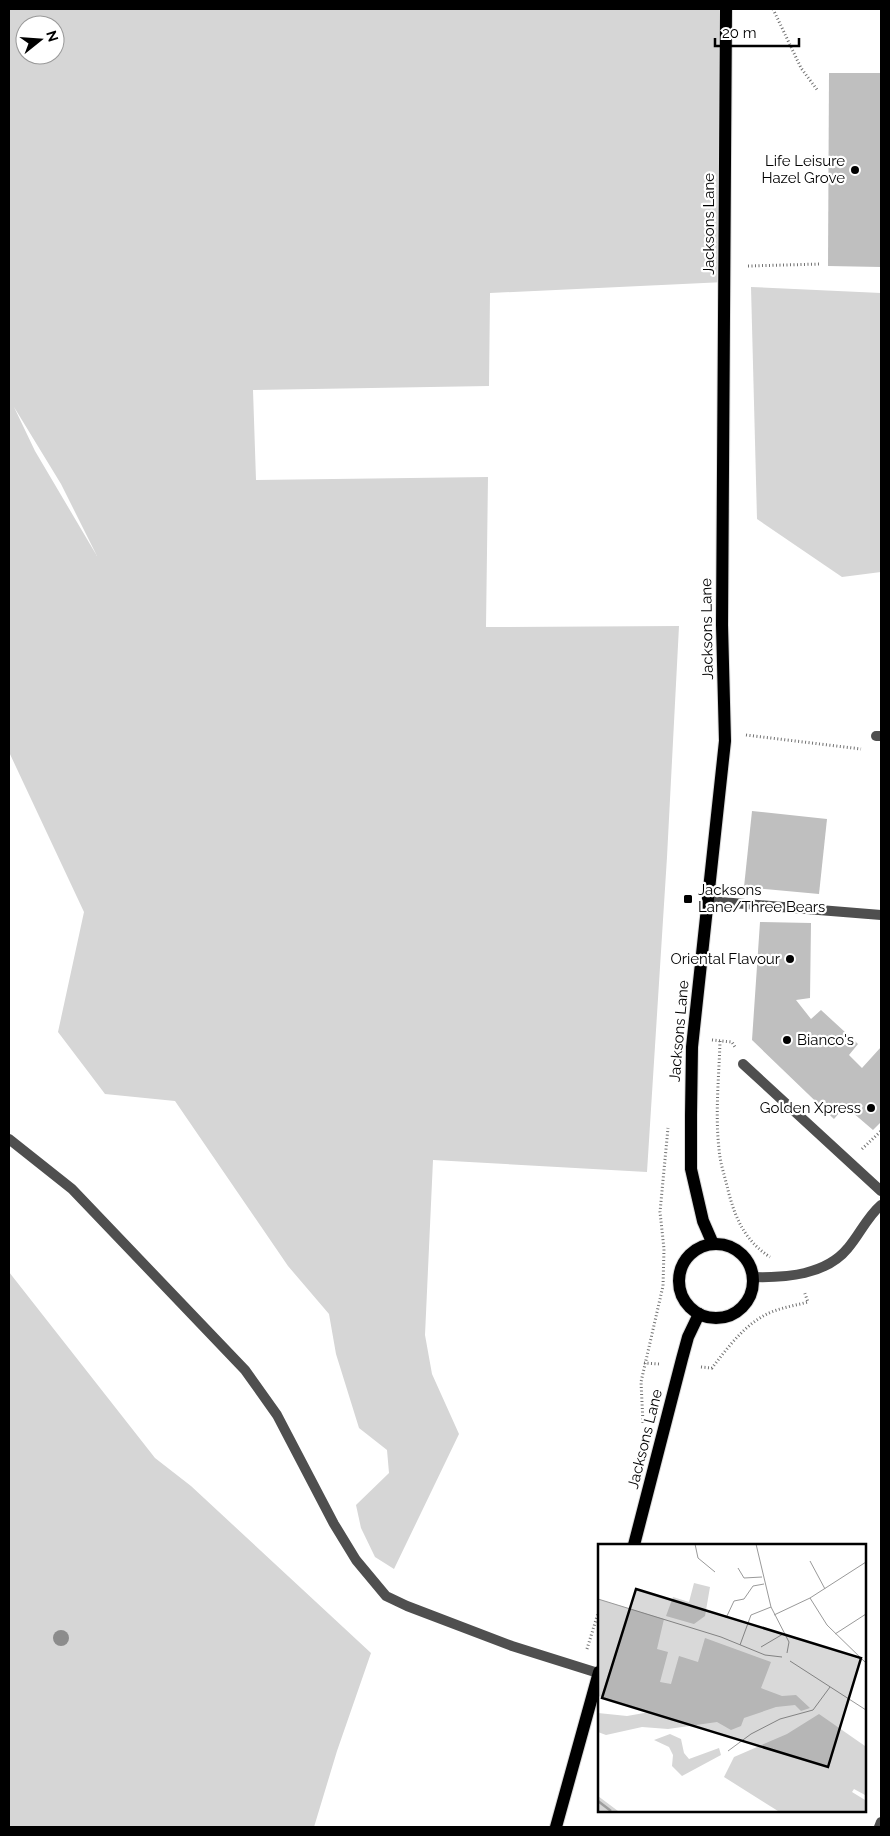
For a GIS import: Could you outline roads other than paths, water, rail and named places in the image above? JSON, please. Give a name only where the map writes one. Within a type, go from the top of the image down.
[{"type":"main road","name":"Jacksons Lane","points":[[712,1244],[703,1221],[691,1169],[692,1048],[725,733],[722,616],[726,9]]},
{"type":"main road","points":[[712,1244],[724,1245],[734,1249],[743,1256],[749,1266],[752,1277],[752,1286],[746,1302],[733,1314],[716,1318],[699,1314],[685,1302],[679,1284],[682,1265],[688,1257],[703,1246],[712,1244]]},
{"type":"main road","name":"Jacksons Lane","points":[[634,1544],[688,1336],[699,1314]]},
{"type":"main road","points":[[556,1827],[598,1676]]},
{"type":"street","points":[[708,901],[881,915]]},
{"type":"street","points":[[743,1064],[881,1191]]},
{"type":"street","points":[[9,1139],[72,1189],[245,1370],[277,1415],[342,1539],[356,1560],[386,1596],[406,1606],[512,1646],[598,1672]]},
{"type":"street","points":[[752,1277],[778,1278],[804,1273],[837,1260],[873,1212],[881,1205]]},
{"type":"street","points":[[879,1827],[881,1822]]},
{"type":"place","name":"Life Leisure Hazel Grove","points":[[855,170]]},
{"type":"place","name":"Jacksons Lane/Three Bears","points":[[688,899]]},
{"type":"place","name":"Oriental Flavour","points":[[790,959]]},
{"type":"place","name":"Bianco's","points":[[787,1040]]},
{"type":"place","name":"Golden Xpress","points":[[871,1108]]}]
